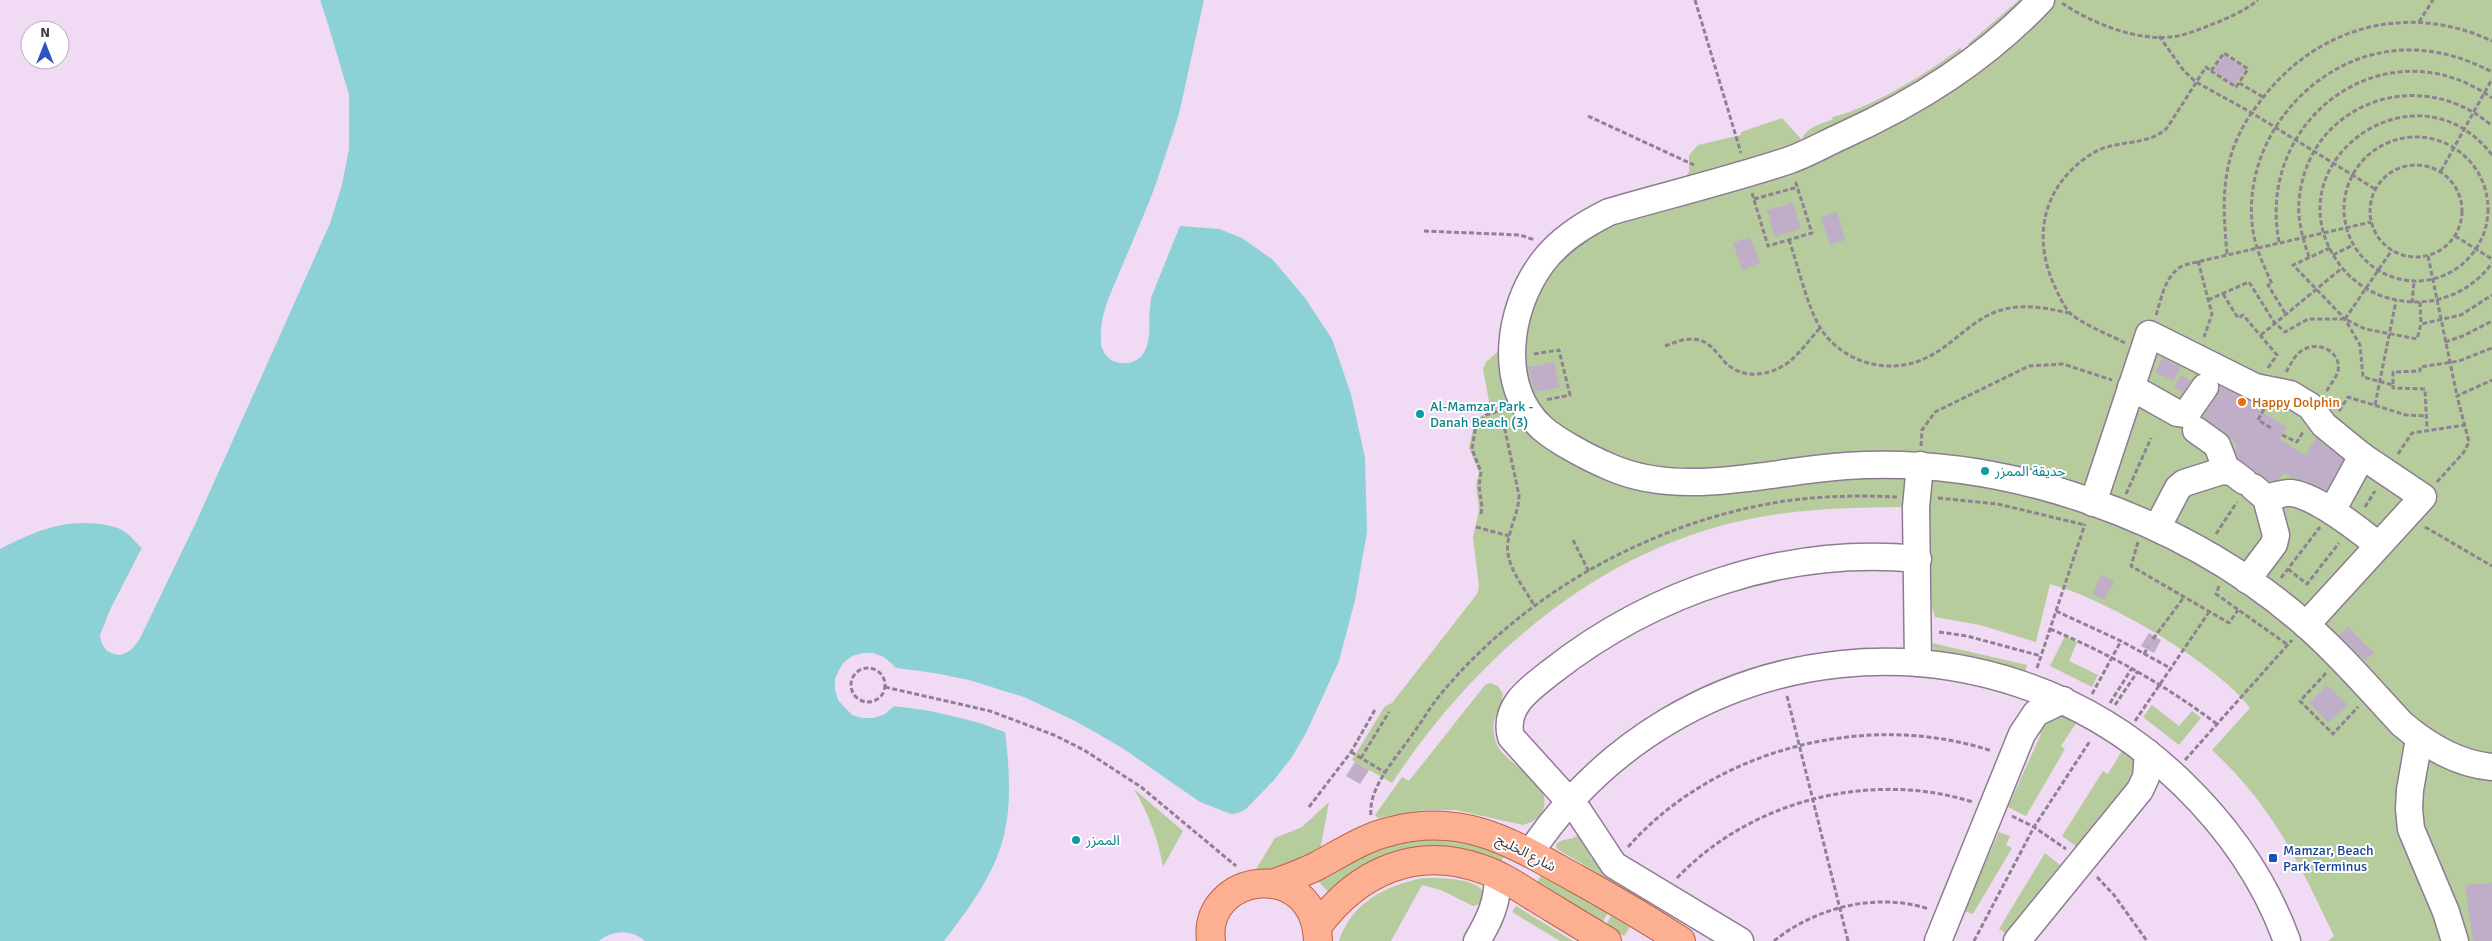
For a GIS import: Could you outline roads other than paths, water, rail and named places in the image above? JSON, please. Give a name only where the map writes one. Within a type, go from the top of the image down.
[{"type":"main road","name":"شارع الخليج","points":[[1211,941],[1212,920],[1219,907],[1229,895],[1242,887],[1266,883],[1314,867],[1370,837],[1415,826],[1439,826],[1485,833],[1507,840],[1644,917],[1681,941]]},
{"type":"main road","points":[[1505,880],[1530,853]]},
{"type":"main road","points":[[1318,934],[1330,910],[1351,890],[1382,871],[1402,864],[1446,861],[1468,864],[1505,880],[1607,941]]},
{"type":"main road","points":[[1266,883],[1298,895],[1307,904],[1318,934]]},
{"type":"street","points":[[2041,0],[2019,23],[1980,57],[1917,99],[1880,119],[1789,160],[1609,212],[1583,225],[1541,264],[1521,303],[1514,332],[1512,359],[1515,380],[1524,405],[1542,427],[1554,437],[1623,472],[1663,481],[1707,482],[1834,466],[1920,465],[1995,475],[2092,502],[2150,525],[2236,573],[2306,624],[2402,724],[2419,739],[2454,758],[2492,767]]},
{"type":"street","points":[[2092,502],[2146,343],[2193,356],[2255,387],[2285,392],[2310,406],[2324,426],[2362,456],[2423,497],[2306,624]]},
{"type":"street","points":[[2131,387],[2177,413],[2184,414],[2205,387]]},
{"type":"street","points":[[2196,430],[2217,445],[2276,535],[2274,544],[2236,573]]},
{"type":"street","points":[[2332,511],[2362,456]]},
{"type":"street","points":[[1918,663],[1916,507],[1920,465]]},
{"type":"street","points":[[2150,525],[2181,485],[2216,472],[2246,487],[2294,493],[2354,524],[2378,545]]},
{"type":"street","points":[[1740,941],[1614,865],[1600,846],[1588,824],[1570,801],[1517,746],[1511,737],[1508,727],[1509,716],[1513,706],[1537,683],[1566,660],[1629,620],[1662,604],[1732,578],[1768,568],[1841,557],[1878,555],[1918,559]]},
{"type":"street","points":[[1530,853],[1549,824],[1598,772],[1631,745],[1666,721],[1727,692],[1782,673],[1854,663],[1918,663],[1957,668],[2030,688],[2073,705],[2125,736],[2148,753],[2173,774],[2231,835],[2276,912],[2287,941]]},
{"type":"street","points":[[1938,941],[2028,722],[2036,713],[2073,705]]},
{"type":"street","points":[[2419,739],[2410,790],[2411,829],[2446,912],[2454,941]]},
{"type":"street","points":[[2017,941],[2140,790],[2149,763],[2148,753]]},
{"type":"street","points":[[1477,941],[1491,918],[1498,890],[1505,880]]},
{"type":"place","name":"Happy Dolphin","points":[[2242,402]]},
{"type":"place","name":"Al-Mamzar Park - Danah Beach (3)","points":[[1420,414]]},
{"type":"place","name":"حديقة الممزر","points":[[1985,471]]},
{"type":"place","name":"الممزر","points":[[1076,840]]},
{"type":"place","name":"Mamzar, Beach Park Terminus","points":[[2273,858]]}]
